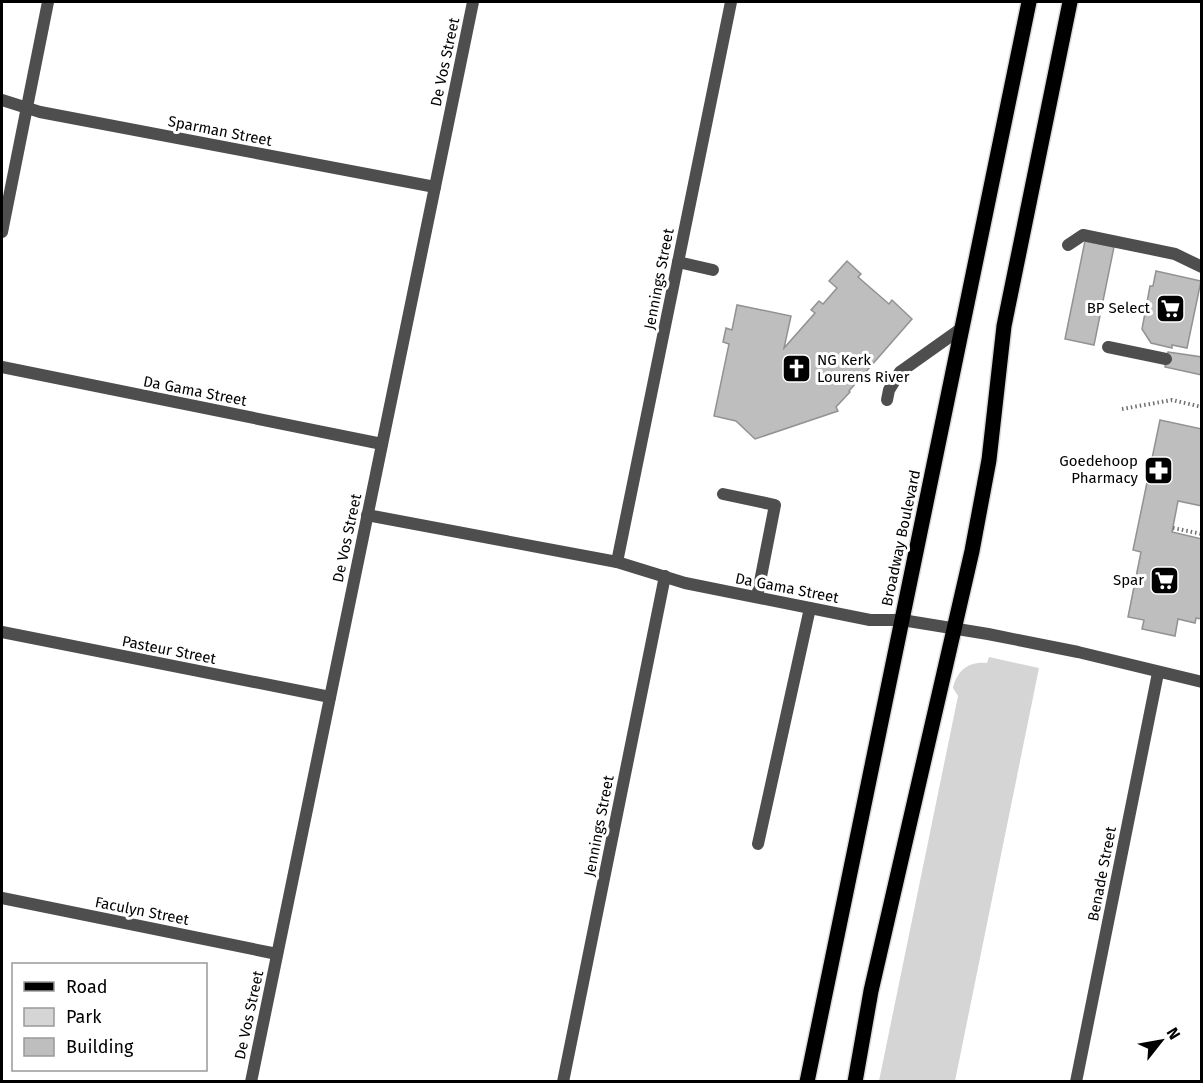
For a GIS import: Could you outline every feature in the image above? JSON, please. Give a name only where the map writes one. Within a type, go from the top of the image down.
[{"type":"main road","name":"Broadway Boulevard","points":[[807,1082],[1029,2]]},
{"type":"main road","points":[[855,1082],[871,991],[972,550],[989,460],[1006,314],[1070,2]]},
{"type":"street","points":[[2,232],[48,2]]},
{"type":"street","name":"De Vos Street","points":[[251,1082],[473,2]]},
{"type":"street","name":"Jennings Street","points":[[617,562],[731,2]]},
{"type":"street","name":"Sparman Street","points":[[2,100],[40,112],[435,187]]},
{"type":"street","points":[[1068,245],[1083,236],[1175,254],[1202,267]]},
{"type":"street","points":[[678,262],[713,270]]},
{"type":"street","points":[[887,400],[889,390],[900,372],[962,328]]},
{"type":"street","points":[[1108,347],[1166,359]]},
{"type":"street","name":"Da Gama Street","points":[[2,367],[382,444]]},
{"type":"street","points":[[723,494],[775,505],[757,597]]},
{"type":"street","name":"Da Gama Street","points":[[367,515],[617,562],[685,583],[870,620],[902,620],[1078,652],[1202,682]]},
{"type":"street","name":"Jennings Street","points":[[563,1082],[665,576]]},
{"type":"street","points":[[758,844],[810,608]]},
{"type":"street","name":"Pasteur Street","points":[[2,632],[330,698]]},
{"type":"street","name":"Benade Street","points":[[1076,1082],[1158,673]]},
{"type":"street","name":"Faculyn Street","points":[[2,898],[277,954]]},
{"type":"path","points":[[1122,409],[1172,400],[1202,406]]},
{"type":"path","points":[[1173,528],[1202,534]]},
{"type":"green space","points":[[989,657],[1039,668],[955,1081],[879,1081],[958,696],[953,688],[957,676],[965,668],[969,665],[987,663]]},
{"type":"building","points":[[1085,241],[1114,247],[1094,345],[1065,339]]},
{"type":"building","name":"NG Kerk Lourens River","points":[[847,261],[861,274],[858,277],[889,304],[892,300],[912,319],[836,407],[838,411],[755,439],[736,421],[714,416],[729,344],[723,342],[726,328],[732,330],[737,305],[791,316],[784,348],[815,313],[811,310],[819,301],[823,304],[837,288],[829,281]]},
{"type":"building","name":"BP Select","points":[[1156,271],[1201,281],[1187,348],[1172,345],[1172,348],[1151,343],[1142,329],[1150,286],[1153,286]]},
{"type":"building","points":[[1168,352],[1202,357],[1202,375],[1165,367]]},
{"type":"building","points":[[1160,420],[1202,429],[1202,506],[1178,501],[1172,532],[1202,539],[1202,619],[1196,618],[1195,623],[1178,619],[1175,636],[1142,629],[1144,620],[1128,617],[1141,552],[1133,550]]},
{"type":"place","name":"BP Select","points":[[1171,308]]},
{"type":"place","name":"NG Kerk Lourens River","points":[[796,369]]},
{"type":"place","name":"Goedehoop Pharmacy","points":[[1159,470]]},
{"type":"place","name":"Spar","points":[[1165,580]]}]
